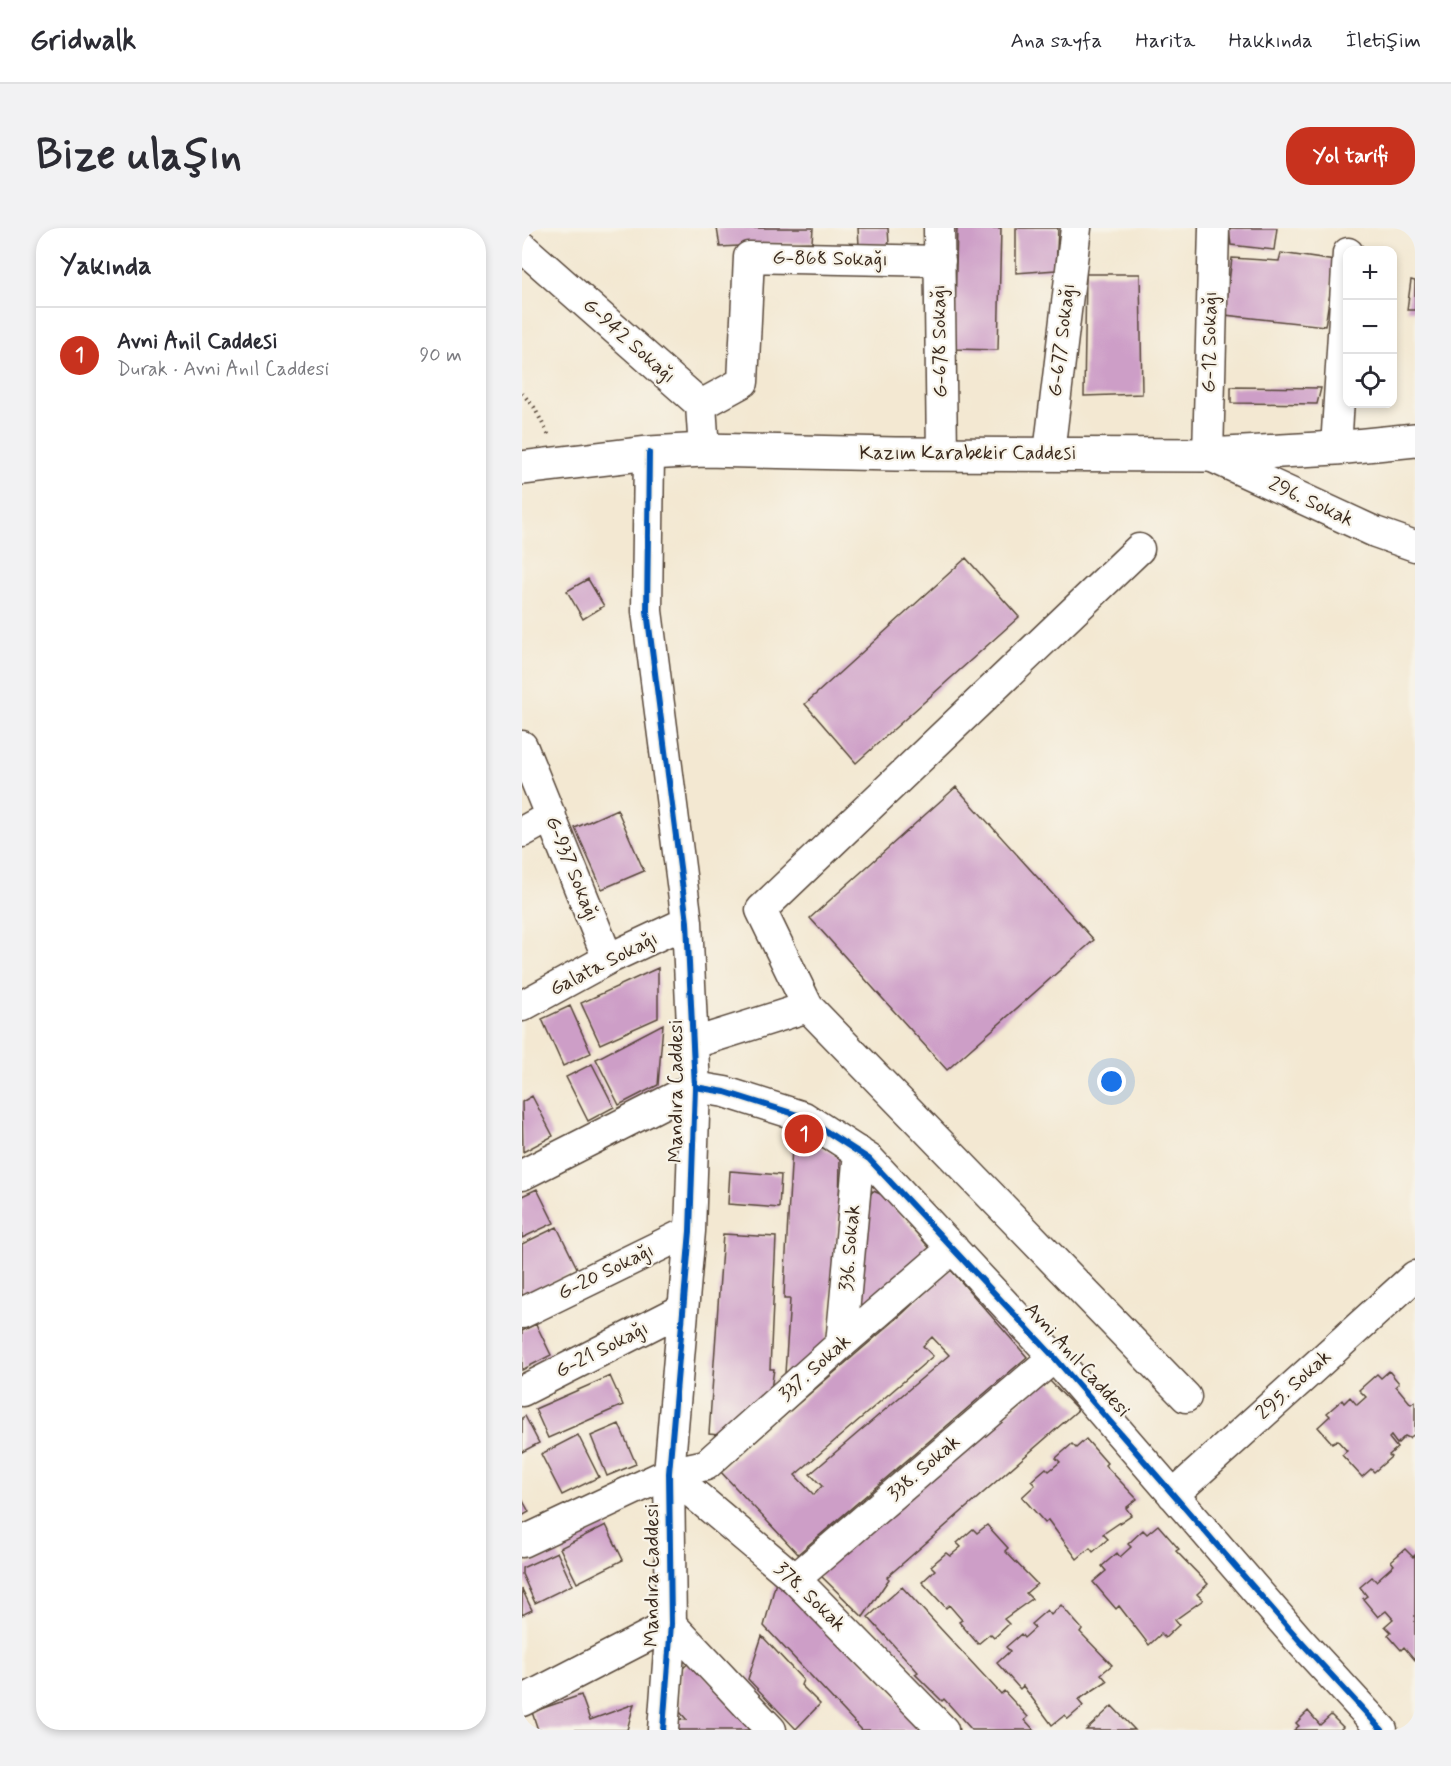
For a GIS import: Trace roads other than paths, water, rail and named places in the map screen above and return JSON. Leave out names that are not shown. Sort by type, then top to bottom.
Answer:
[{"type":"main road","name":"Kazım Karabekir Caddesi","points":[[522,468],[649,453],[704,450],[1208,455],[1336,448],[1415,440]]},
{"type":"street","name":"G-678 Sokağı","points":[[939,228],[942,454]]},
{"type":"street","name":"G-677 Sokağı","points":[[1049,453],[1076,228]]},
{"type":"street","name":"G-12 Sokağı","points":[[1208,455],[1214,228]]},
{"type":"street","points":[[1348,246],[1349,228]]},
{"type":"street","name":"G-942 Sokağı","points":[[522,247],[701,405]]},
{"type":"street","name":"G-868 Sokağı","points":[[701,405],[743,381],[749,257],[940,261]]},
{"type":"street","points":[[1336,448],[1345,300]]},
{"type":"street","points":[[701,405],[704,450]]},
{"type":"street","name":"Mandıra Caddesi","points":[[649,453],[647,612],[687,922],[695,1087],[690,1231],[669,1473],[671,1624],[663,1730]]},
{"type":"street","name":"296. Sokak","points":[[1208,455],[1375,532],[1415,546]]},
{"type":"street","points":[[1139,549],[761,910],[808,1007],[1186,1397]]},
{"type":"street","name":"G-937 Sokağı","points":[[522,746],[608,959]]},
{"type":"street","points":[[522,832],[551,816]]},
{"type":"street","name":"Galata Sokağı","points":[[522,1006],[608,959],[687,922]]},
{"type":"street","points":[[694,1043],[808,1007]]},
{"type":"street","points":[[522,1175],[695,1087]]},
{"type":"street","name":"Avni Anıl Caddesi","points":[[695,1087],[725,1092],[804,1116],[869,1159],[1054,1357],[1299,1641],[1382,1730]]},
{"type":"street","name":"336. Sokak","points":[[841,1344],[859,1152]]},
{"type":"street","name":"G-20 Sokağı","points":[[522,1313],[690,1231]]},
{"type":"street","name":"337. Sokak","points":[[522,1542],[669,1473],[706,1465],[841,1344],[953,1248]]},
{"type":"street","name":"295. Sokak","points":[[1173,1495],[1415,1276]]},
{"type":"street","name":"G-21 Sokağı","points":[[522,1391],[682,1309]]},
{"type":"street","name":"338. Sokak","points":[[795,1579],[1054,1357]]},
{"type":"street","name":"378. Sokak","points":[[669,1473],[795,1579],[943,1730]]},
{"type":"street","points":[[522,1701],[671,1624],[771,1730]]},
{"type":"place","name":"Avni Anil Caddesi","points":[[804,1134]]}]
